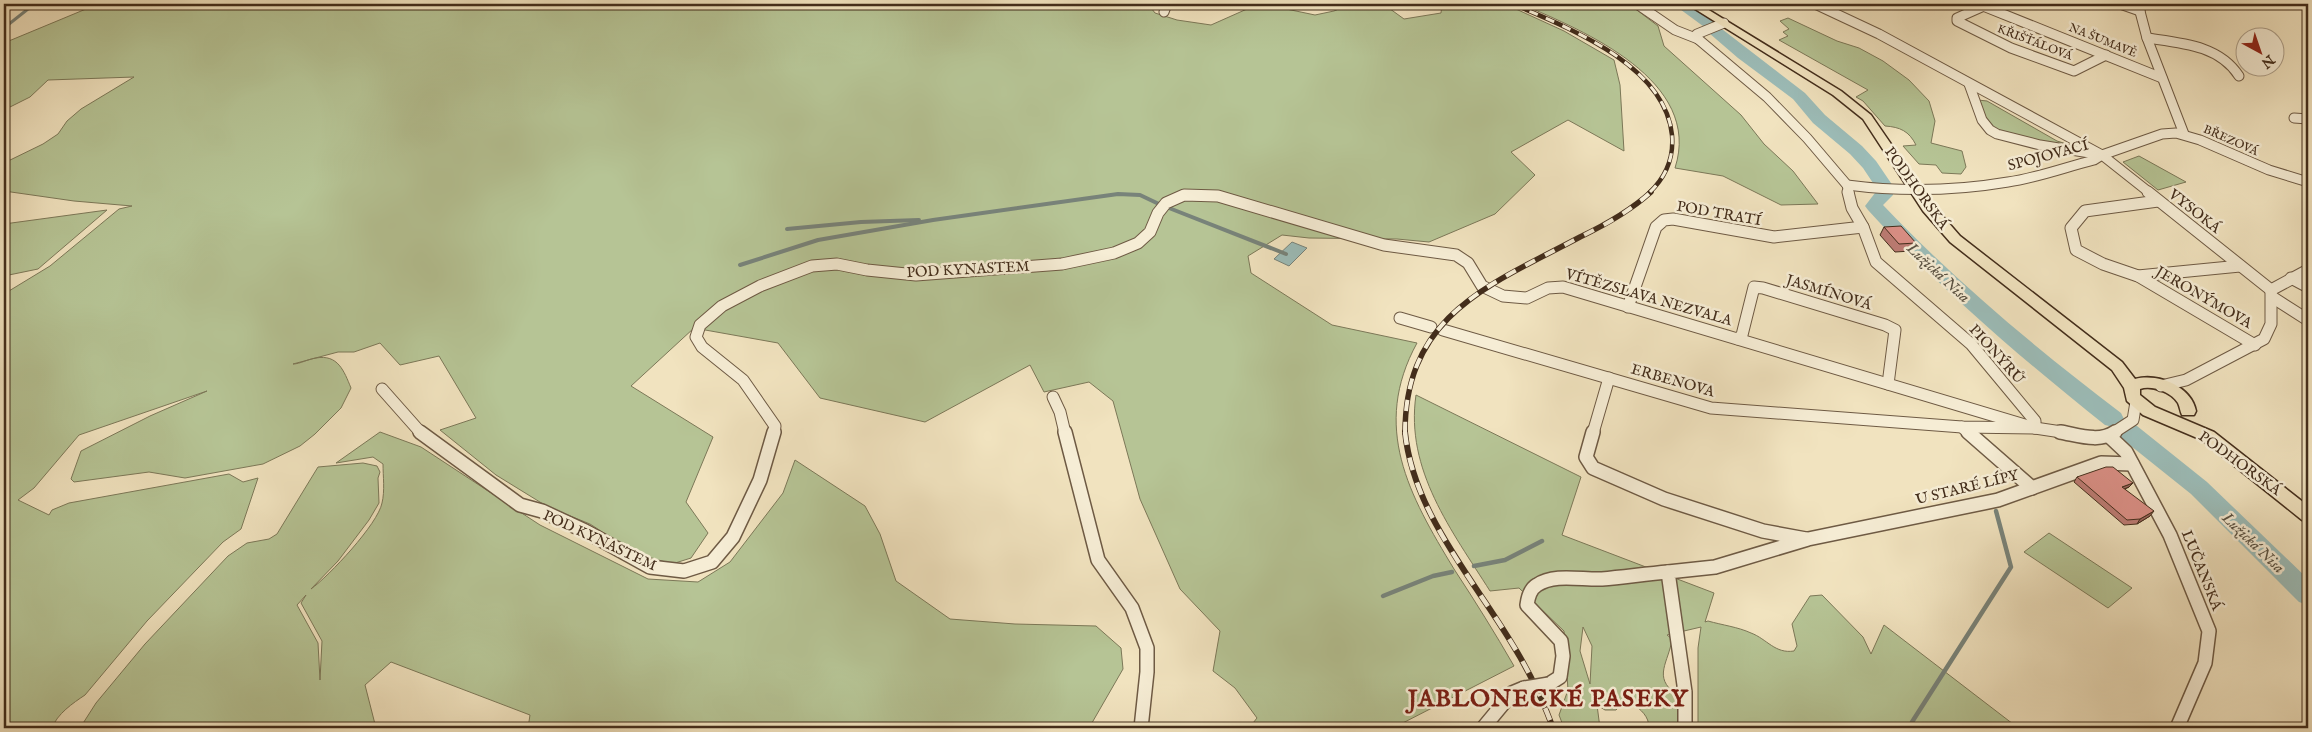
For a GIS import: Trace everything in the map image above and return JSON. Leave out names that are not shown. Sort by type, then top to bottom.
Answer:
[{"type":"main road","name":"PODHORSKÁ","points":[[1692,4],[1837,93],[1857,108],[1866,117],[1916,191],[1941,224],[1960,243],[2117,366],[2134,394],[2163,416],[2208,436],[2308,515]]},
{"type":"main road","points":[[2117,366],[2172,390],[2208,436]]},
{"type":"main road","points":[[2134,394],[2139,383],[2156,384]]},
{"type":"main road","points":[[2163,416],[2182,416],[2186,406]]},
{"type":"street","name":"PIONÝRŮ","points":[[1637,4],[1676,30],[1698,39],[1767,97],[1807,138],[1846,185],[1852,208],[1863,227],[1876,262],[1971,344],[2035,421],[2035,428]]},
{"type":"street","name":"VYSOKÁ","points":[[1815,4],[1879,34],[2102,155],[2271,293],[2308,320]]},
{"type":"street","points":[[2120,4],[2139,7]]},
{"type":"street","name":"NA ŠUMAVĚ","points":[[1981,5],[2162,78]]},
{"type":"street","name":"KŘIŠŤÁLOVÁ","points":[[1981,5],[1957,18],[1957,21],[2011,48],[2074,71],[2106,55]]},
{"type":"street","name":"BŘEZOVÁ","points":[[2139,7],[2147,38],[2184,134],[2269,170],[2308,182]]},
{"type":"street","points":[[1698,39],[1695,36],[1697,34],[1724,23]]},
{"type":"street","points":[[2147,38],[2180,43],[2210,52],[2224,58],[2234,68]]},
{"type":"street","points":[[1969,84],[1983,122],[1991,132],[2051,148],[2102,155]]},
{"type":"street","points":[[2294,118],[2308,119]]},
{"type":"street","name":"SPOJOVACÍ","points":[[1916,191],[2008,182],[2094,160],[2102,155],[2162,134],[2184,134]]},
{"type":"street","points":[[1846,185],[1916,191]]},
{"type":"street","name":"VÍTĚZSLAVA NEZVALA","points":[[1114,253],[1138,243],[1150,232],[1158,213],[1166,203],[1184,194],[1202,194],[1244,203],[1384,245],[1456,255],[1468,263],[1482,286],[1503,296],[1527,298],[1548,288],[1563,287],[2035,428]]},
{"type":"street","name":"JERONÝMOVA","points":[[2158,201],[2093,208],[2085,211],[2071,228],[2076,250],[2102,264],[2138,276],[2255,345]]},
{"type":"street","name":"POD TRATÍ","points":[[1628,307],[1656,227],[1664,220],[1673,218],[1774,238],[1822,230],[1863,227]]},
{"type":"street","name":"POD KYNASTEM","points":[[382,389],[406,418],[427,438],[520,505],[542,511],[584,531],[650,567],[684,571],[712,562],[733,537],[760,480],[774,441],[775,426],[743,380],[702,347],[696,337],[700,325],[722,306],[760,286],[822,264],[837,264],[867,270],[916,275],[1062,264],[1114,253]]},
{"type":"street","name":"JERONÝMOVA","points":[[2138,276],[2240,266]]},
{"type":"street","points":[[2156,384],[2186,380],[2227,356],[2255,345],[2264,339],[2271,324],[2271,293],[2291,278],[2308,270]]},
{"type":"street","points":[[2291,278],[2308,287]]},
{"type":"street","name":"JASMÍNOVÁ","points":[[1738,339],[1742,335],[1754,287],[1763,288],[1891,327],[1896,334],[1888,384]]},
{"type":"street","name":"ERBENOVA","points":[[1400,318],[1711,408],[1962,427],[2035,428]]},
{"type":"street","name":"U STARÉ LÍPY","points":[[1609,378],[1586,457],[1593,468],[1673,502],[1763,531],[1808,539]]},
{"type":"street","points":[[2186,380],[2186,406]]},
{"type":"street","points":[[2123,427],[2134,394]]},
{"type":"street","points":[[1053,397],[1060,412],[1098,560],[1132,608],[1147,648],[1147,672],[1141,728]]},
{"type":"street","points":[[2035,428],[2084,437],[2163,416]]},
{"type":"street","points":[[1962,427],[2032,488]]},
{"type":"street","name":"LUČANSKÁ","points":[[2123,427],[2126,452],[2170,535],[2209,631],[2204,663],[2177,728]]},
{"type":"street","name":"U STARÉ LÍPY","points":[[1668,572],[1715,567],[1808,539],[1998,500],[2101,463],[2132,464]]},
{"type":"street","points":[[1483,728],[1512,693],[1524,688],[1549,684],[1560,676],[1563,656],[1561,641],[1526,604],[1534,586],[1541,582],[1555,579],[1596,578],[1668,572],[1685,692],[1685,728]]},
{"type":"green space","points":[[98,4],[1148,4],[1155,13],[1177,20],[1211,25],[1247,9],[1272,6],[1315,15],[1334,11],[1350,4],[1377,4],[1386,6],[1404,19],[1441,13],[1442,4],[1505,4],[1564,31],[1614,60],[1620,85],[1624,151],[1568,120],[1511,152],[1535,175],[1495,214],[1429,242],[1397,239],[1309,238],[1282,235],[1248,256],[1251,273],[1332,325],[1417,343],[1404,374],[1397,403],[1397,432],[1401,460],[1410,487],[1423,514],[1454,569],[1514,666],[1393,728],[1249,728],[1257,718],[1235,688],[1213,671],[1220,631],[1180,589],[1140,499],[1113,401],[1089,382],[1044,392],[1030,365],[925,422],[820,398],[778,343],[694,328],[631,386],[713,437],[686,502],[708,533],[691,558],[672,564],[635,553],[590,524],[548,507],[496,475],[440,430],[476,418],[439,356],[400,365],[380,343],[354,352],[338,352],[314,358],[324,357],[335,361],[343,370],[351,388],[341,408],[315,434],[300,446],[263,464],[185,478],[149,472],[74,482],[71,479],[81,451],[150,416],[207,391],[79,435],[34,488],[18,500],[49,515],[52,510],[69,503],[229,474],[243,482],[258,478],[241,529],[223,542],[147,621],[85,695],[61,714],[52,728],[4,728],[4,294],[50,266],[119,209],[132,206],[74,201],[4,191],[4,163],[43,144],[58,134],[67,121],[81,109],[134,77],[48,80],[30,97],[4,110],[4,43]]},
{"type":"green space","points":[[1521,4],[1629,4],[1658,26],[1664,46],[1741,115],[1764,144],[1793,171],[1818,204],[1781,205],[1723,176],[1675,168],[1679,137],[1672,109],[1655,85],[1632,63],[1605,45],[1576,29]]},
{"type":"green space","points":[[1788,18],[1837,41],[1859,48],[1883,61],[1909,80],[1929,101],[1935,121],[1931,143],[1962,151],[1966,167],[1961,174],[1942,173],[1936,165],[1919,164],[1903,146],[1916,145],[1910,136],[1895,127],[1885,126],[1863,101],[1856,97],[1868,90],[1779,40],[1788,36],[1783,32],[1789,29],[1780,21]]},
{"type":"green space","points":[[1978,100],[1987,101],[2057,141],[2070,145],[2067,149],[1995,131],[1988,123]]},
{"type":"green space","points":[[2139,156],[2186,182],[2158,190],[2123,162]]},
{"type":"green space","points":[[107,210],[38,269],[4,276],[4,224]]},
{"type":"green space","points":[[1416,395],[1581,477],[1562,535],[1714,593],[1705,622],[1708,621],[1741,629],[1776,648],[1794,651],[1797,646],[1792,624],[1810,596],[1822,595],[1863,637],[1871,654],[1884,625],[2013,724],[2010,728],[1698,728],[1698,648],[1701,627],[1667,635],[1672,639],[1663,675],[1669,688],[1676,694],[1681,717],[1681,728],[1649,728],[1646,717],[1632,703],[1620,706],[1616,710],[1605,710],[1597,705],[1600,728],[1564,728],[1559,715],[1568,690],[1564,631],[1519,588],[1490,591],[1461,546],[1435,499],[1418,449],[1414,422]],"holes":[[[1583,627],[1592,646],[1590,684],[1580,651]]]},
{"type":"green space","points":[[380,432],[421,447],[540,525],[648,579],[698,582],[730,562],[783,493],[795,460],[865,506],[880,534],[896,581],[950,619],[1015,624],[1096,626],[1121,648],[1123,669],[1089,728],[528,728],[530,715],[391,662],[365,685],[376,728],[80,728],[96,703],[145,644],[228,556],[247,543],[269,539],[277,534],[318,467],[363,463],[377,466],[380,472],[378,478],[379,503],[369,520],[338,561],[311,589],[340,562],[363,536],[379,512],[383,494],[383,464],[373,457],[336,463]],"holes":[[[306,595],[301,603],[322,641],[320,680],[318,643],[297,605]]]},
{"type":"green space","points":[[2049,533],[2132,588],[2108,608],[2024,552]]},
{"type":"water","points":[[1292,242],[1307,248],[1289,266],[1274,259]]},
{"type":"building","points":[[1901,226],[1916,243],[1899,244],[1884,227]]},
{"type":"building","points":[[2106,467],[2113,467],[2133,483],[2122,487],[2154,511],[2140,519],[2127,520],[2077,477]]},
{"type":"waterway","points":[[4,28],[28,9],[41,4]]},
{"type":"waterway","name":"Lužická Nisa","points":[[1680,4],[1698,14],[1711,25]]},
{"type":"waterway","name":"Lužická Nisa","points":[[1714,30],[1743,55],[1799,96],[1819,119],[1856,150],[1870,165],[1884,186],[1884,195],[1874,206],[1930,264],[2019,344],[2113,419]]},
{"type":"waterway","points":[[740,265],[818,240],[933,220],[1118,194],[1140,195],[1161,205]]},
{"type":"waterway","points":[[1169,208],[1286,254]]},
{"type":"waterway","points":[[787,229],[861,222],[919,220]]},
{"type":"waterway","name":"Lužická Nisa","points":[[2129,432],[2199,488],[2308,595]]},
{"type":"waterway","points":[[1913,728],[1912,722],[2011,567],[1996,511]]},
{"type":"waterway","points":[[1474,566],[1505,560],[1542,541]]},
{"type":"waterway","points":[[1383,596],[1433,576],[1452,572]]},
{"type":"railway","points":[[1513,4],[1560,25],[1611,52],[1633,69],[1652,88],[1665,110],[1672,135],[1672,152],[1668,167],[1649,193]]},
{"type":"railway","points":[[1405,432],[1409,392],[1420,359],[1437,331],[1459,308],[1485,289],[1515,271],[1599,228],[1635,205],[1651,192]]},
{"type":"railway","points":[[1405,432],[1410,461],[1419,489],[1432,516],[1446,542],[1523,663],[1553,728]]},
{"type":"district","name":"JABLONECKÉ PASEKY","points":[[1548,698]]}]
